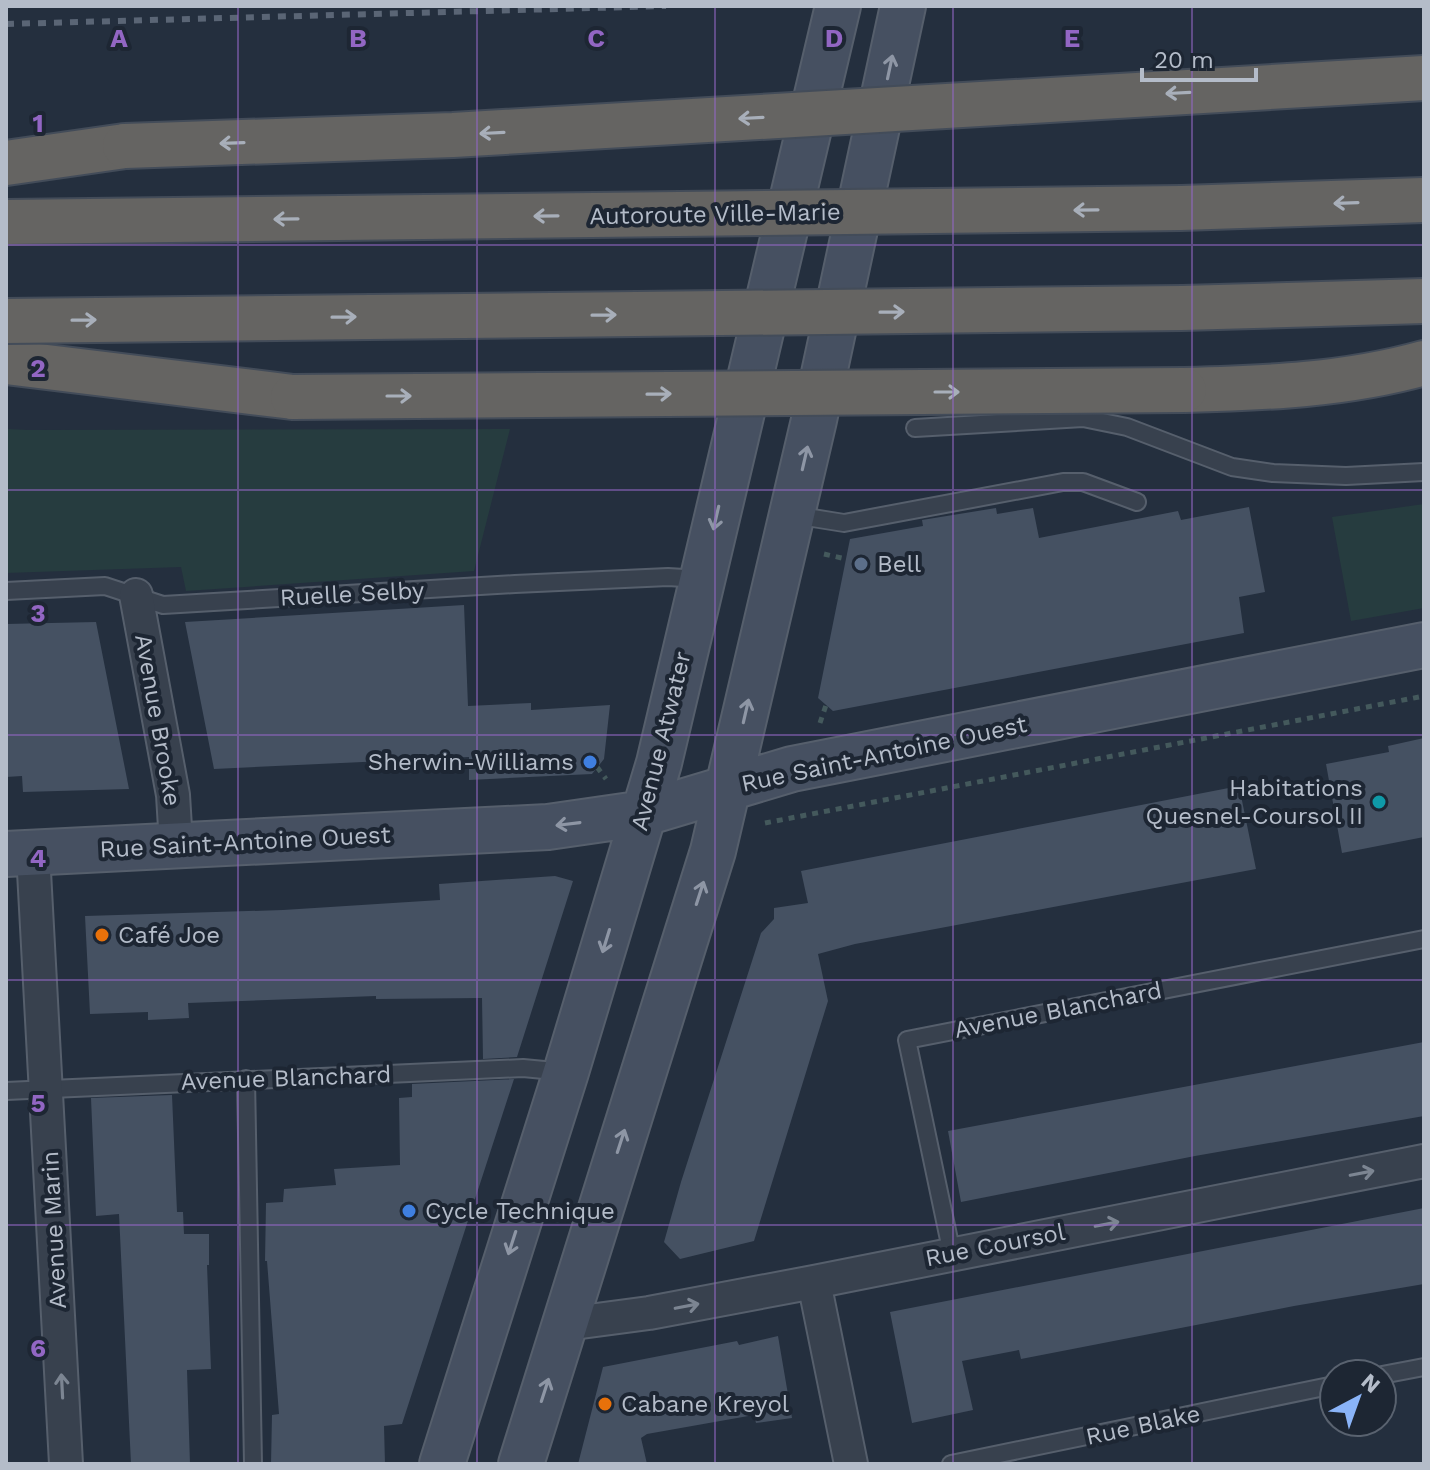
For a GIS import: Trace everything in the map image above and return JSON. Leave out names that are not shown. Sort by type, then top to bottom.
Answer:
[{"type":"highway","points":[[6,163],[125,146],[453,135],[1424,78]]},
{"type":"highway","name":"Autoroute Ville-Marie","points":[[6,222],[1181,208],[1424,200]]},
{"type":"highway","points":[[6,321],[1182,308],[1424,301]]},
{"type":"highway","points":[[6,362],[293,397],[1184,390],[1322,383],[1376,375],[1424,363]]},
{"type":"main road","name":"Avenue Atwater","points":[[442,1464],[566,1072],[661,755],[838,6]]},
{"type":"main road","points":[[521,1464],[708,868],[792,514],[903,6]]},
{"type":"main road","name":"Rue Saint-Antoine Ouest","points":[[20,854],[548,827],[645,813],[792,769],[1424,645]]},
{"type":"street","name":"Avenue Brooke","points":[[136,595],[173,795],[176,844]]},
{"type":"street","name":"Avenue Marin","points":[[20,854],[47,1089],[66,1464]]},
{"type":"street","name":"Rue Coursol","points":[[566,1324],[649,1313],[814,1282],[1424,1161]]},
{"type":"street","points":[[814,1282],[851,1464]]},
{"type":"lane","points":[[915,428],[1083,418],[1127,427],[1232,467],[1273,473],[1346,476],[1424,472]]},
{"type":"lane","points":[[792,514],[844,523],[1063,482],[1083,482],[1137,502]]},
{"type":"lane","name":"Ruelle Selby","points":[[6,591],[105,586],[163,605],[515,584],[668,577],[701,580]]},
{"type":"lane","name":"Avenue Blanchard","points":[[952,1254],[907,1040],[1424,939]]},
{"type":"lane","name":"Avenue Blanchard","points":[[6,1091],[523,1068],[566,1072]]},
{"type":"lane","points":[[246,1079],[253,1464]]},
{"type":"lane","points":[[1398,1372],[1424,1367]]},
{"type":"lane","name":"Rue Blake","points":[[951,1464],[1318,1388]]},
{"type":"path","points":[[819,553],[846,559]]},
{"type":"path","name":"Rue Saint-Antoine Ouest","points":[[760,823],[1424,696]]},
{"type":"path","points":[[818,727],[826,705]]},
{"type":"path","points":[[597,767],[606,779]]},
{"type":"green space","points":[[6,429],[510,429],[474,571],[186,591],[181,567],[6,573]]},
{"type":"green space","points":[[1424,504],[1424,608],[1351,621],[1332,517]]},
{"type":"building","points":[[1249,507],[1265,592],[1239,597],[1244,633],[833,711],[818,698],[850,539],[923,526],[922,520],[996,508],[997,514],[1033,508],[1039,538],[1178,511],[1181,520]]},
{"type":"building","points":[[464,605],[468,706],[531,703],[531,710],[610,705],[604,759],[592,774],[469,780],[469,757],[214,769],[185,622]]},
{"type":"building","points":[[96,622],[129,789],[23,792],[22,776],[6,777],[6,624]]},
{"type":"building","name":"Habitations Quesnel-Coursol II","points":[[1424,738],[1424,837],[1342,853],[1326,764],[1389,752],[1388,746]]},
{"type":"building","points":[[1239,786],[1256,869],[855,944],[818,954],[828,1001],[754,1241],[680,1259],[664,1242],[761,933],[774,919],[774,908],[808,903],[801,871]]},
{"type":"building","points":[[555,876],[573,881],[517,1057],[483,1059],[482,998],[376,999],[376,996],[188,1003],[189,1018],[148,1020],[148,1012],[90,1014],[85,916],[283,910],[440,900],[439,884]]},
{"type":"building","points":[[1424,1042],[1424,1116],[1195,1156],[961,1202],[948,1131]]},
{"type":"building","points":[[514,1079],[402,1424],[384,1426],[385,1464],[271,1464],[272,1415],[279,1414],[265,1261],[266,1203],[283,1202],[284,1189],[336,1185],[334,1169],[400,1165],[399,1098],[412,1097],[412,1084]]},
{"type":"building","points":[[172,1095],[177,1212],[183,1212],[184,1234],[209,1234],[207,1265],[211,1369],[187,1370],[190,1464],[131,1464],[119,1214],[96,1216],[91,1098]]},
{"type":"building","points":[[1424,1208],[1424,1284],[1021,1359],[1019,1350],[962,1361],[973,1410],[912,1423],[890,1312]]},
{"type":"building","points":[[778,1336],[792,1418],[756,1423],[754,1415],[647,1434],[641,1438],[647,1464],[578,1464],[603,1367]]},
{"type":"railway","points":[[6,24],[666,6]]},
{"type":"place","name":"Bell","points":[[861,564]]},
{"type":"place","name":"Sherwin-Williams","points":[[590,762]]},
{"type":"place","name":"Habitations Quesnel-Coursol II","points":[[1379,802]]},
{"type":"place","name":"Café Joe","points":[[102,935]]},
{"type":"place","name":"Cycle Technique","points":[[409,1211]]},
{"type":"place","name":"Cabane Kreyol","points":[[605,1404]]}]
